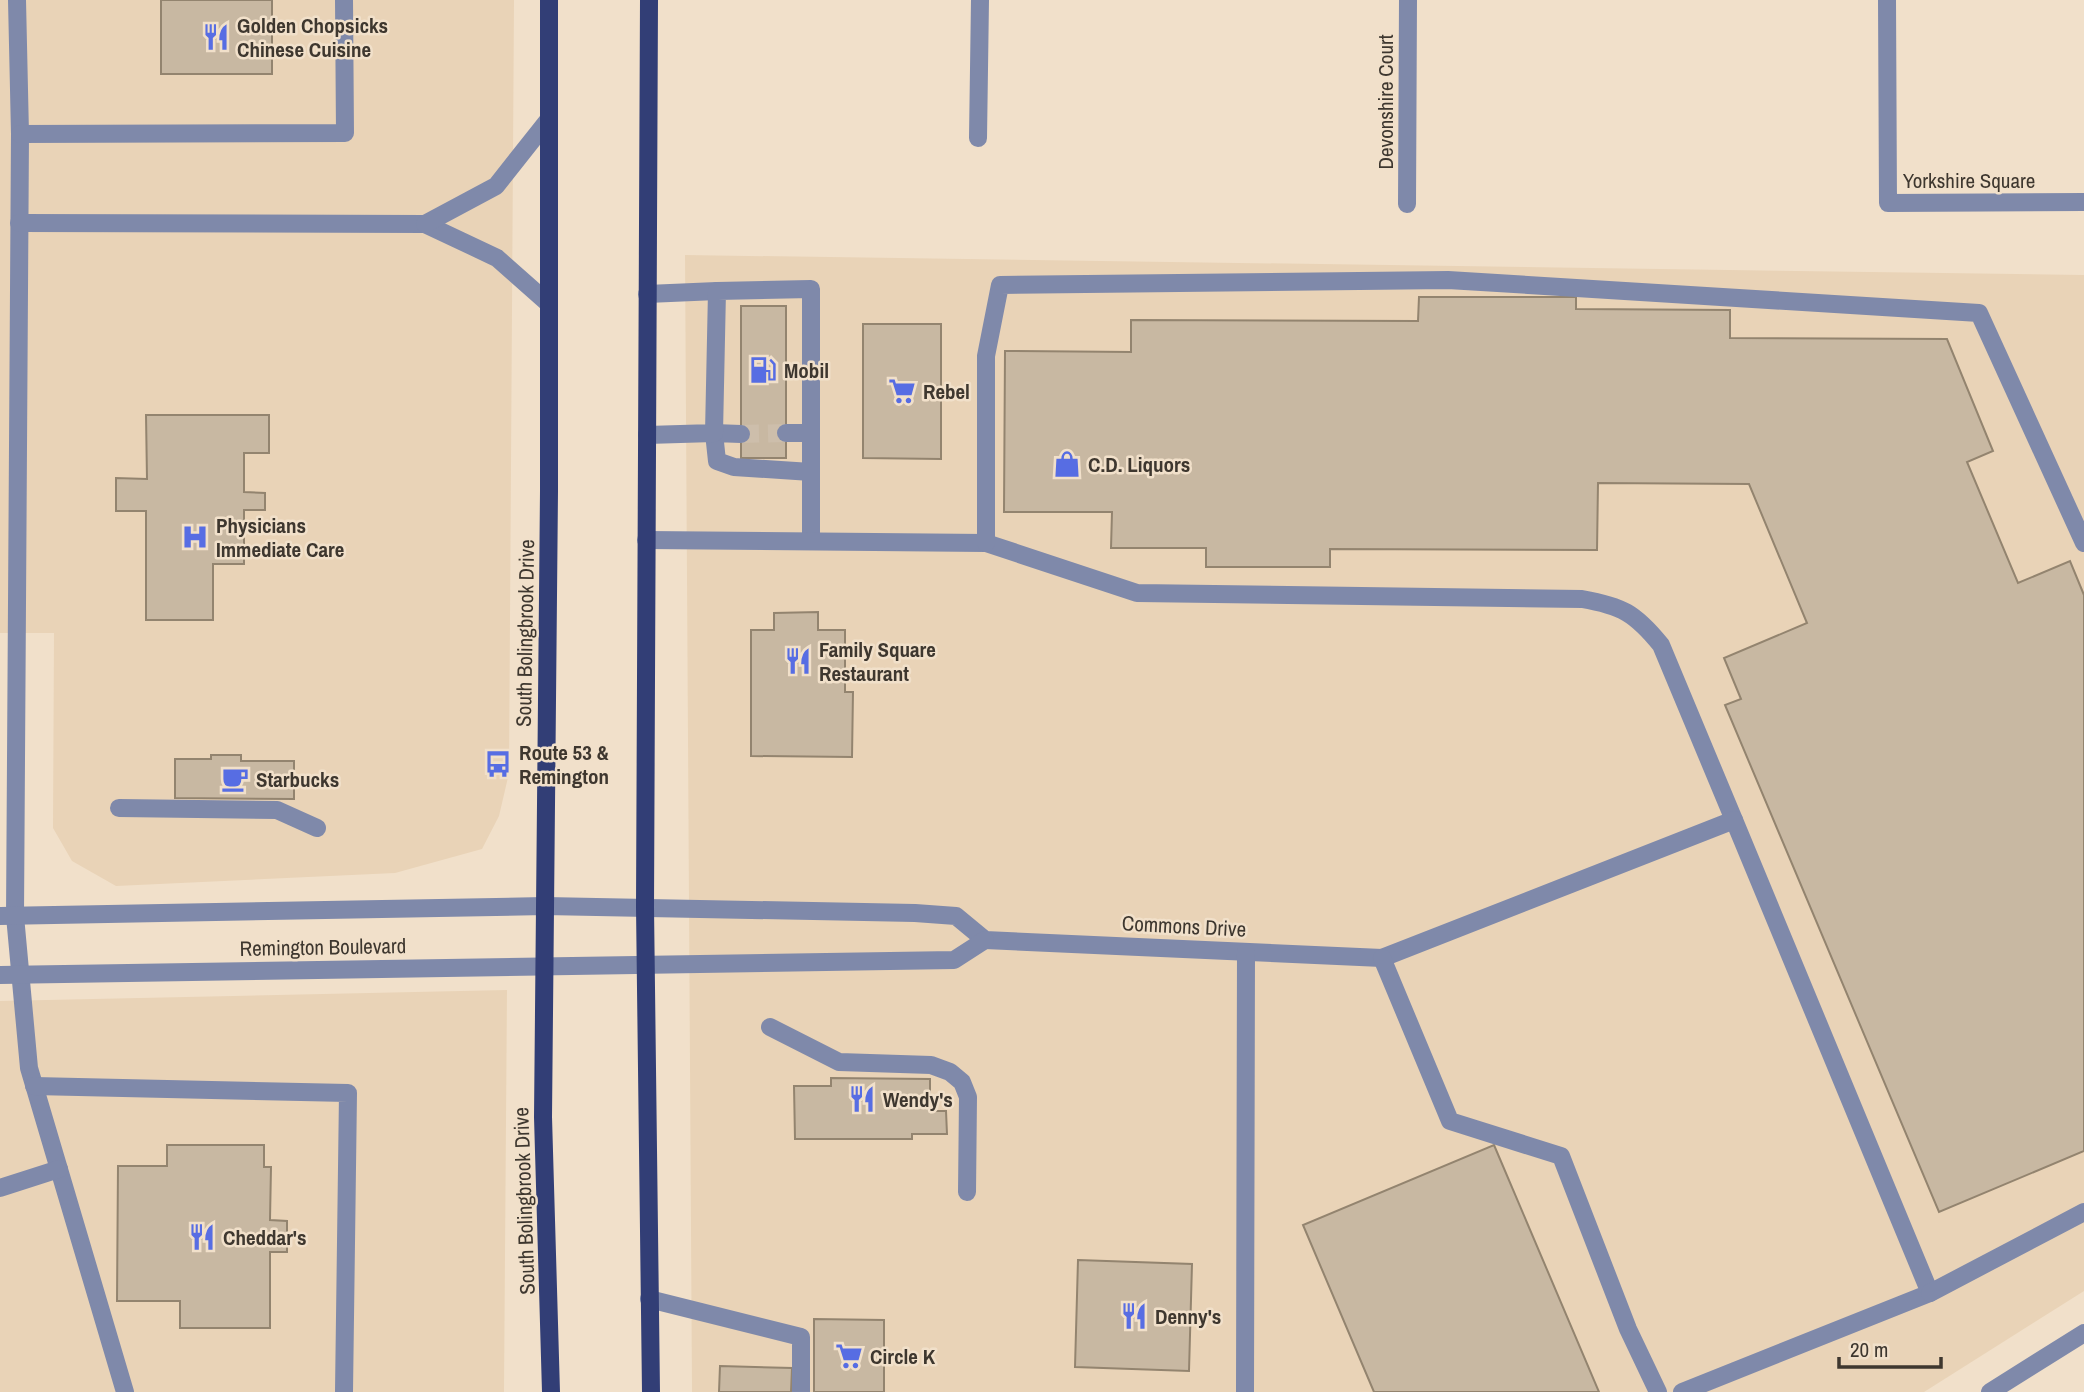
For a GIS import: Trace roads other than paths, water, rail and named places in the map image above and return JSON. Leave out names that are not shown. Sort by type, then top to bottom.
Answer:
[{"type":"main road","name":"South Bolingbrook Drive","points":[[548,0],[549,304],[543,1117],[551,1392]]},
{"type":"main road","points":[[649,0],[645,906],[651,1392]]},
{"type":"street","points":[[17,0],[20,134],[8,916],[22,974],[29,1068],[125,1392]]},
{"type":"street","points":[[20,134],[345,133],[344,0]]},
{"type":"street","points":[[978,138],[980,0]]},
{"type":"street","name":"Devonshire Court","points":[[1407,204],[1408,0]]},
{"type":"street","name":"Yorkshire Square","points":[[1887,0],[1888,202],[2084,202]]},
{"type":"street","points":[[425,224],[496,186],[549,119]]},
{"type":"street","points":[[19,223],[425,224],[497,258],[549,304]]},
{"type":"street","points":[[986,543],[986,356],[1000,285],[1448,280],[1979,313],[2084,543]]},
{"type":"street","points":[[647,294],[811,289],[811,541]]},
{"type":"street","points":[[717,291],[714,433],[717,461],[734,467],[811,472]]},
{"type":"street","points":[[786,433],[811,433]]},
{"type":"street","points":[[647,435],[741,434]]},
{"type":"street","points":[[646,540],[986,543],[1137,593],[1582,599],[1613,604],[1642,621],[1661,645],[1930,1293]]},
{"type":"street","points":[[118,808],[276,810],[317,828]]},
{"type":"street","points":[[1658,1392],[1628,1329],[1561,1156],[1450,1121],[1382,958],[1734,820]]},
{"type":"street","points":[[645,906],[956,916],[985,940],[954,960],[646,965]]},
{"type":"street","name":"Remington Boulevard","points":[[8,916],[645,906]]},
{"type":"street","name":"Commons Drive","points":[[985,940],[1382,958]]},
{"type":"street","points":[[1245,1392],[1246,952]]},
{"type":"street","name":"Remington Boulevard","points":[[0,975],[646,965]]},
{"type":"street","points":[[770,1027],[839,1062],[931,1065],[950,1072],[962,1082],[968,1097],[968,1192]]},
{"type":"street","points":[[34,1086],[348,1093],[344,1392]]},
{"type":"street","points":[[0,1188],[59,1169]]},
{"type":"street","points":[[1682,1392],[1930,1293],[2084,1212]]},
{"type":"street","points":[[649,1299],[801,1337],[801,1392]]},
{"type":"street","points":[[1990,1392],[2084,1333]]},
{"type":"tunnel","points":[[741,434],[786,433]]},
{"type":"place","name":"Golden Chopsicks Chinese Cuisine","points":[[216,37]]},
{"type":"place","name":"Mobil","points":[[763,370]]},
{"type":"place","name":"Rebel","points":[[902,391]]},
{"type":"place","name":"C.D. Liquors","points":[[1067,464]]},
{"type":"place","name":"Physicians Immediate Care","points":[[195,537]]},
{"type":"place","name":"Family Square Restaurant","points":[[798,661]]},
{"type":"place","name":"Route 53 & Remington","points":[[498,764]]},
{"type":"place","name":"Starbucks","points":[[235,779]]},
{"type":"place","name":"Wendy's","points":[[862,1099]]},
{"type":"place","name":"Cheddar's","points":[[202,1237]]},
{"type":"place","name":"Denny's","points":[[1134,1316]]},
{"type":"place","name":"Circle K","points":[[849,1356]]}]
